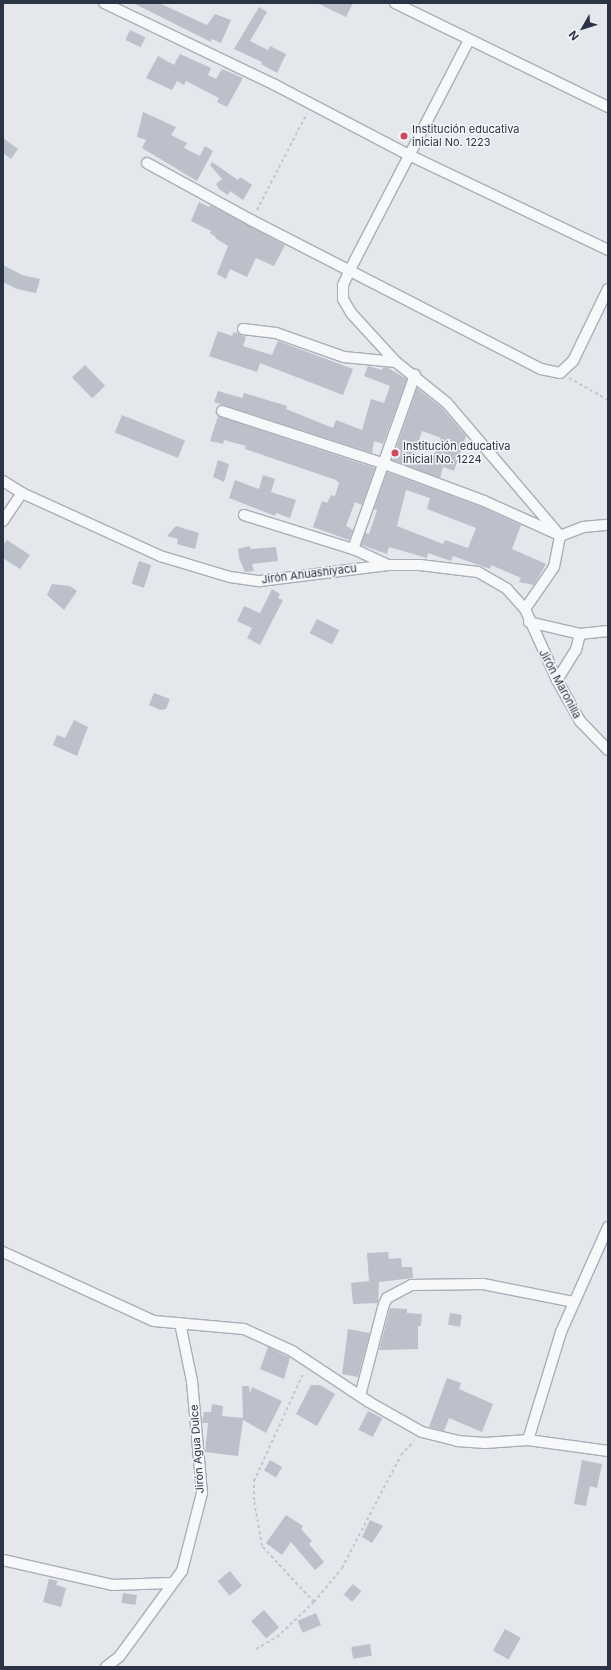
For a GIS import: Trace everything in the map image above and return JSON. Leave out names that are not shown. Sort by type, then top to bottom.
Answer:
[{"type":"street","points":[[104,3],[312,104],[411,156],[608,250]]},
{"type":"street","points":[[396,3],[608,107]]},
{"type":"street","points":[[469,40],[411,156],[350,270],[343,285],[342,298],[351,313],[396,362],[415,375],[446,403],[560,536]]},
{"type":"street","points":[[147,163],[251,220],[541,369],[560,372],[573,361],[608,289]]},
{"type":"street","points":[[243,329],[276,333],[344,357],[396,362]]},
{"type":"street","points":[[353,550],[382,463],[415,375]]},
{"type":"street","points":[[222,411],[382,463],[484,501],[560,536],[583,527],[608,525]]},
{"type":"street","name":"Jirón Ahuashiyacu","points":[[3,481],[22,494],[160,556],[230,577],[260,581],[388,564],[420,565],[478,572],[507,590],[525,609]]},
{"type":"street","points":[[3,521],[22,494]]},
{"type":"street","points":[[244,515],[353,550],[388,564]]},
{"type":"street","points":[[525,609],[554,567],[560,536]]},
{"type":"street","name":"Jirón Maronilla","points":[[525,609],[529,622],[557,680],[580,721],[608,750]]},
{"type":"street","points":[[529,622],[580,634],[608,631]]},
{"type":"street","points":[[557,680],[576,650],[580,634]]},
{"type":"street","points":[[528,1440],[562,1332],[608,1227]]},
{"type":"street","points":[[3,1252],[154,1321],[244,1329],[292,1351],[360,1396],[422,1432],[457,1441],[485,1443],[528,1440],[608,1451]]},
{"type":"street","points":[[360,1396],[384,1304],[387,1298],[411,1285],[484,1284],[574,1302]]},
{"type":"street","name":"Jirón Agua Dulce","points":[[106,1667],[119,1657],[152,1616],[171,1583],[182,1571],[202,1493],[192,1381],[180,1323]]},
{"type":"street","points":[[3,1560],[113,1585],[171,1583]]},
{"type":"path","points":[[251,220],[312,104]]},
{"type":"path","points":[[560,372],[608,400]]},
{"type":"path","points":[[308,1362],[254,1481],[254,1494],[256,1524],[262,1546],[314,1602]]},
{"type":"path","points":[[256,1649],[277,1636],[314,1602],[342,1568],[401,1455],[422,1432]]},
{"type":"building","points":[[133,3],[159,3],[207,25],[215,14],[231,20],[221,43],[212,39],[211,42]]},
{"type":"building","points":[[317,3],[353,3],[346,17]]},
{"type":"building","points":[[259,7],[267,12],[250,41],[268,50],[270,46],[286,54],[277,73],[261,64],[262,62],[234,49]]},
{"type":"building","points":[[130,30],[145,37],[141,47],[125,40]]},
{"type":"building","points":[[180,54],[211,68],[208,75],[216,79],[222,69],[243,78],[227,107],[217,102],[219,98],[186,81],[184,85],[177,81],[172,90],[146,78],[158,56],[174,65]]},
{"type":"building","points":[[143,112],[176,127],[171,135],[187,143],[184,148],[200,156],[205,146],[213,151],[197,181],[142,148],[146,140],[137,137]]},
{"type":"building","points":[[3,138],[18,149],[11,159],[3,153]]},
{"type":"building","points":[[212,162],[238,180],[240,177],[252,185],[243,200],[230,191],[228,195],[219,189],[216,184],[222,179],[210,165]]},
{"type":"building","points":[[199,202],[209,207],[210,205],[285,245],[274,266],[256,258],[247,277],[230,269],[226,279],[217,274],[228,246],[215,238],[216,237],[210,233],[211,231],[191,221]]},
{"type":"building","points":[[3,265],[22,275],[40,279],[36,293],[17,289],[3,282]]},
{"type":"building","points":[[218,331],[232,336],[234,332],[246,337],[243,346],[272,355],[278,341],[353,369],[343,395],[260,363],[257,372],[209,356]]},
{"type":"building","points":[[85,365],[105,386],[92,398],[72,378]]},
{"type":"building","points":[[368,366],[382,370],[383,367],[388,368],[407,379],[383,444],[374,441],[372,453],[214,402],[218,391],[242,398],[244,393],[287,406],[286,409],[333,428],[336,420],[362,430],[371,399],[384,403],[390,386],[364,376]]},
{"type":"building","points":[[417,388],[442,408],[466,436],[454,471],[443,467],[440,478],[392,460]],"holes":[[[422,431],[441,438],[432,459],[415,454]]]},
{"type":"building","points":[[122,415],[185,440],[178,458],[115,433]]},
{"type":"building","points":[[218,416],[375,468],[362,505],[355,502],[346,526],[353,530],[349,540],[313,527],[322,501],[327,503],[331,495],[335,496],[339,483],[336,480],[245,449],[246,446],[224,440],[223,444],[210,441]]},
{"type":"building","points":[[218,460],[229,464],[224,482],[213,477]]},
{"type":"building","points":[[387,472],[482,507],[521,525],[512,549],[546,564],[534,585],[519,582],[521,578],[491,565],[490,569],[453,556],[451,561],[428,553],[427,558],[389,547],[387,554],[361,545],[365,533],[369,534],[377,510],[374,509]],"holes":[[[406,490],[430,498],[427,509],[476,528],[468,548],[445,540],[443,544],[397,526]]]},
{"type":"building","points":[[263,475],[275,479],[271,492],[296,500],[290,518],[276,513],[275,516],[229,498],[235,480],[259,489]]},
{"type":"building","points":[[176,526],[199,533],[195,549],[177,544],[178,539],[167,536]]},
{"type":"building","points":[[7,540],[30,555],[20,569],[3,558],[3,545]]},
{"type":"building","points":[[249,546],[251,549],[276,547],[278,561],[252,564],[254,571],[245,572],[239,558],[238,549]]},
{"type":"building","points":[[139,561],[151,565],[144,588],[132,584]]},
{"type":"building","points":[[52,584],[70,586],[77,591],[64,610],[47,595]]},
{"type":"building","points":[[272,589],[280,594],[278,598],[283,600],[260,645],[247,638],[252,628],[237,621],[244,606],[260,613]]},
{"type":"building","points":[[317,619],[339,630],[332,645],[310,633]]},
{"type":"building","points":[[154,693],[170,699],[166,709],[160,710],[149,705]]},
{"type":"building","points":[[74,720],[88,727],[77,756],[53,745],[57,735],[65,738]]},
{"type":"building","points":[[388,1252],[389,1259],[401,1258],[402,1267],[412,1267],[413,1278],[379,1282],[378,1303],[353,1304],[351,1283],[369,1281],[367,1253]]},
{"type":"building","points":[[390,1308],[407,1309],[407,1313],[422,1314],[421,1326],[418,1326],[418,1349],[379,1350]]},
{"type":"building","points":[[450,1313],[462,1315],[460,1327],[448,1325]]},
{"type":"building","points":[[348,1329],[370,1333],[358,1377],[342,1374]]},
{"type":"building","points":[[268,1347],[290,1358],[284,1379],[260,1369]]},
{"type":"building","points":[[447,1378],[461,1383],[459,1389],[493,1404],[482,1432],[449,1418],[444,1431],[429,1427]]},
{"type":"building","points":[[311,1385],[320,1385],[335,1394],[317,1426],[296,1414]]},
{"type":"building","points":[[242,1386],[249,1386],[250,1394],[252,1387],[282,1401],[266,1433],[243,1420],[238,1456],[205,1452],[208,1423],[202,1423],[204,1412],[211,1412],[212,1404],[223,1406],[222,1416],[243,1418]]},
{"type":"building","points":[[368,1411],[382,1418],[373,1437],[358,1430]]},
{"type":"building","points":[[270,1460],[282,1467],[276,1477],[264,1470]]},
{"type":"building","points":[[582,1460],[602,1464],[597,1488],[590,1486],[586,1506],[574,1504]]},
{"type":"building","points":[[286,1515],[303,1526],[301,1529],[312,1541],[309,1544],[324,1562],[315,1570],[291,1542],[282,1555],[266,1543]]},
{"type":"building","points":[[370,1520],[383,1526],[372,1543],[362,1537]]},
{"type":"building","points":[[230,1571],[242,1586],[230,1596],[218,1581]]},
{"type":"building","points":[[49,1579],[58,1581],[56,1585],[66,1588],[61,1607],[43,1602]]},
{"type":"building","points":[[353,1584],[361,1591],[352,1602],[344,1595]]},
{"type":"building","points":[[123,1593],[137,1595],[135,1605],[122,1603]]},
{"type":"building","points":[[264,1610],[279,1627],[266,1639],[251,1621]]},
{"type":"building","points":[[316,1613],[321,1625],[303,1633],[298,1621]]},
{"type":"building","points":[[505,1629],[521,1638],[509,1660],[493,1651]]},
{"type":"building","points":[[370,1644],[372,1656],[353,1659],[351,1647]]},
{"type":"place","name":"Institución educativa inicial No. 1223","points":[[404,136]]},
{"type":"place","name":"Institución educativa inicial No. 1224","points":[[395,453]]}]
